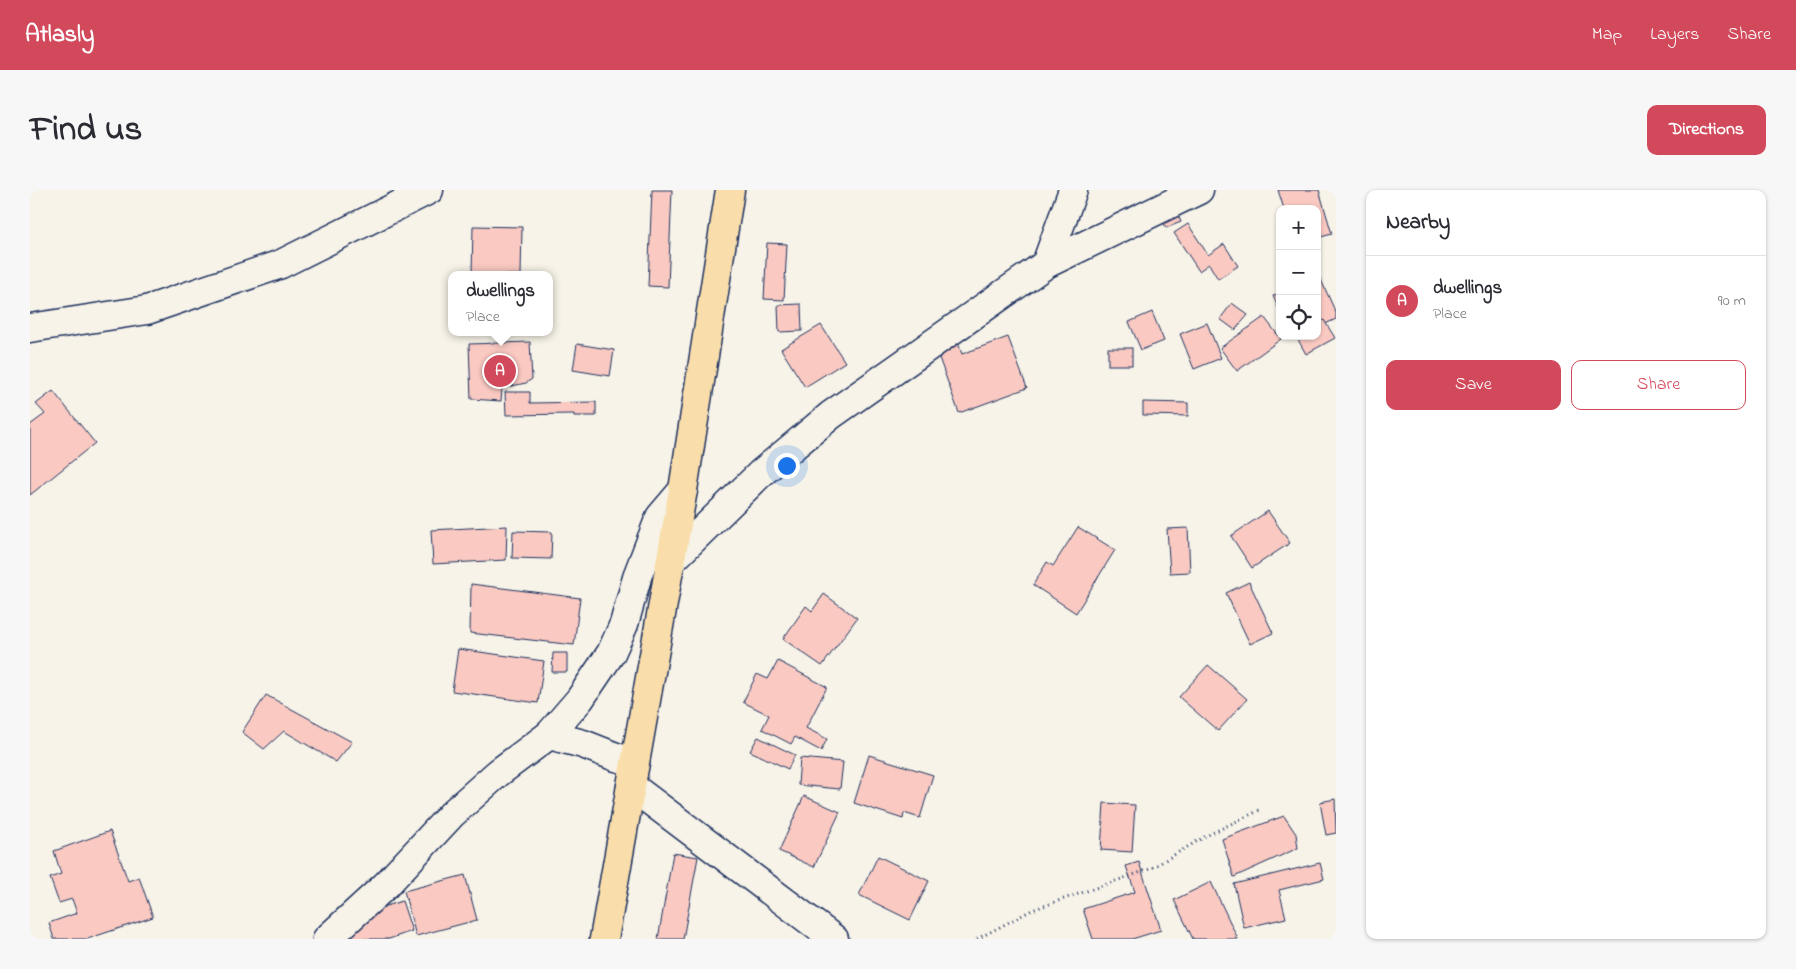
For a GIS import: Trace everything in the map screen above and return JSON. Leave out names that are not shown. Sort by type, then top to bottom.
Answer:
[{"type":"main road","points":[[604,939],[668,564],[683,490],[730,190]]},
{"type":"street","points":[[30,328],[147,310],[281,264],[429,190]]},
{"type":"street","points":[[1046,264],[1074,190]]},
{"type":"street","points":[[668,564],[760,474],[831,415],[1046,264],[1199,190]]},
{"type":"street","points":[[327,939],[386,885],[452,814],[498,773],[549,735],[580,699],[611,653],[624,624],[638,574],[660,518],[683,490]]},
{"type":"street","points":[[549,735],[583,744],[616,757],[633,774],[834,939]]},
{"type":"path","points":[[977,939],[1032,910],[1150,869],[1206,836],[1260,810]]},
{"type":"building","points":[[652,190],[672,190],[668,287],[648,286]]},
{"type":"building","points":[[1278,190],[1319,190],[1332,234],[1321,237],[1321,205],[1283,205]]},
{"type":"building","points":[[1175,208],[1181,222],[1166,228],[1160,214]]},
{"type":"building","points":[[1188,224],[1208,255],[1224,244],[1238,266],[1218,279],[1209,264],[1199,271],[1174,233]]},
{"type":"building","points":[[473,226],[522,227],[521,271],[472,271]]},
{"type":"building","points":[[767,243],[787,244],[784,300],[764,299]]},
{"type":"building","points":[[1321,280],[1336,313],[1336,319],[1321,326]]},
{"type":"building","points":[[1232,303],[1248,315],[1235,330],[1220,319]]},
{"type":"building","points":[[801,304],[802,331],[779,332],[778,305]]},
{"type":"building","points":[[1152,312],[1164,341],[1141,350],[1129,322]]},
{"type":"building","points":[[1264,317],[1276,333],[1276,340],[1280,340],[1237,371],[1220,348]]},
{"type":"building","points":[[1324,320],[1335,338],[1306,354],[1298,340],[1321,340],[1321,321]]},
{"type":"building","points":[[1207,323],[1221,358],[1194,369],[1180,334]]},
{"type":"building","points":[[821,325],[845,362],[805,387],[781,349]]},
{"type":"building","points":[[952,326],[962,354],[1008,337],[1027,388],[959,413],[930,333]]},
{"type":"building","points":[[530,342],[532,379],[526,383],[502,388],[501,401],[471,399],[469,344]]},
{"type":"building","points":[[577,344],[614,350],[610,376],[573,370]]},
{"type":"building","points":[[1108,348],[1132,348],[1132,365],[1108,365]]},
{"type":"building","points":[[53,391],[95,443],[30,495],[30,425],[45,414],[36,404]]},
{"type":"building","points":[[505,392],[530,392],[530,403],[596,402],[596,416],[574,416],[574,414],[506,415]]},
{"type":"building","points":[[1143,402],[1188,403],[1188,416],[1143,415]]},
{"type":"building","points":[[1268,511],[1290,543],[1252,568],[1231,536]]},
{"type":"building","points":[[507,526],[506,560],[433,564],[431,530]]},
{"type":"building","points":[[1078,527],[1115,550],[1076,613],[1033,585],[1047,562],[1053,566]]},
{"type":"building","points":[[1188,528],[1190,572],[1170,573],[1167,529]]},
{"type":"building","points":[[513,531],[552,532],[551,559],[512,558]]},
{"type":"building","points":[[1249,582],[1273,633],[1250,644],[1226,593]]},
{"type":"building","points":[[471,584],[580,598],[574,645],[470,633]]},
{"type":"building","points":[[824,594],[857,618],[822,666],[783,639],[806,606],[812,611]]},
{"type":"building","points":[[458,649],[544,661],[538,703],[452,691]]},
{"type":"building","points":[[553,653],[567,653],[567,672],[552,672]]},
{"type":"building","points":[[778,661],[827,687],[806,728],[827,739],[821,751],[795,737],[791,744],[762,729],[769,715],[743,702],[757,674],[768,679]]},
{"type":"building","points":[[1208,665],[1247,699],[1218,731],[1179,697]]},
{"type":"building","points":[[266,695],[352,742],[336,762],[284,731],[264,749],[242,732]]},
{"type":"building","points":[[758,737],[795,755],[788,769],[750,751]]},
{"type":"building","points":[[869,755],[933,775],[920,818],[904,813],[903,819],[854,803]]},
{"type":"building","points":[[800,758],[843,762],[840,789],[798,785]]},
{"type":"building","points":[[804,796],[840,812],[814,867],[779,851]]},
{"type":"building","points":[[1335,799],[1336,833],[1326,835],[1320,802]]},
{"type":"building","points":[[1104,803],[1135,805],[1132,852],[1101,850]]},
{"type":"building","points":[[1284,816],[1296,834],[1298,848],[1234,877],[1222,839]]},
{"type":"building","points":[[110,831],[128,881],[139,877],[153,917],[87,939],[54,939],[49,923],[77,913],[72,899],[59,903],[50,878],[61,874],[54,851]]},
{"type":"building","points":[[673,853],[698,857],[683,939],[658,939]]},
{"type":"building","points":[[878,856],[929,881],[910,920],[859,895]]},
{"type":"building","points":[[1139,862],[1161,930],[1132,939],[1093,939],[1083,909],[1135,892],[1126,866]]},
{"type":"building","points":[[1320,863],[1324,879],[1279,890],[1286,918],[1244,928],[1234,884]]},
{"type":"building","points":[[465,875],[477,920],[416,936],[404,891]]},
{"type":"building","points":[[1211,882],[1238,939],[1193,939],[1174,900]]},
{"type":"building","points":[[402,901],[412,931],[389,939],[341,939],[336,922]]},
{"type":"place","name":"dwellings","points":[[500,371]]}]
